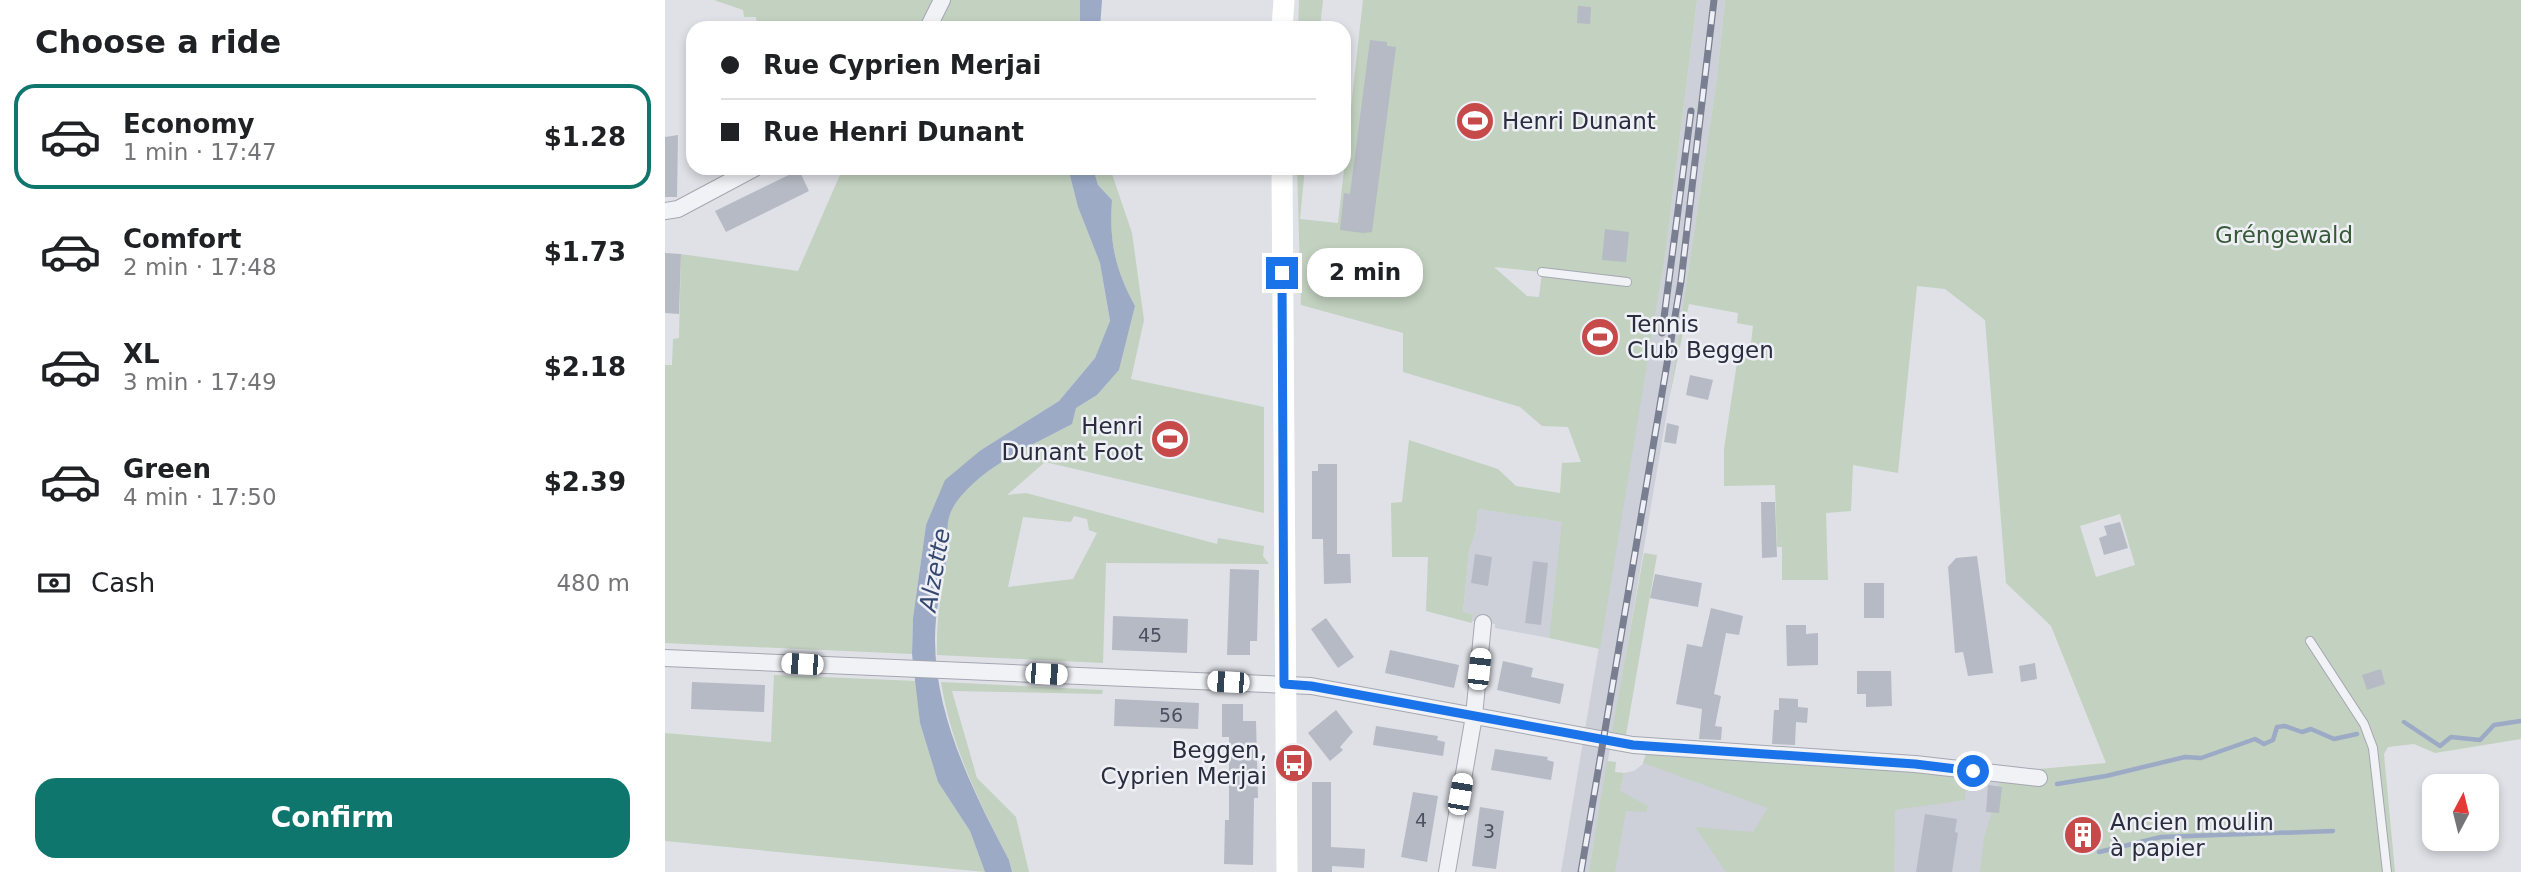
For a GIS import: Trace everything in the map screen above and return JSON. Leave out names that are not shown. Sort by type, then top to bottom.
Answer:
[{"type":"main road","points":[[1282,21],[1284,0]]},
{"type":"main road","points":[[1282,175],[1287,872]]},
{"type":"street","points":[[932,21],[942,0]]},
{"type":"street","points":[[665,211],[678,209],[742,175]]},
{"type":"street","points":[[1447,872],[1474,716],[1483,622]]},
{"type":"street","points":[[665,658],[1311,686],[1633,745],[1915,764],[2039,778]]},
{"type":"lane","points":[[1542,272],[1627,282]]},
{"type":"lane","points":[[2310,641],[2364,724],[2373,748],[2387,872]]},
{"type":"shaded area","points":[[1697,0],[1725,0],[1717,78],[1669,400],[1589,872],[1561,872],[1665,256]]},
{"type":"shaded area","points":[[1478,509],[1563,522],[1549,638],[1495,628],[1495,624],[1472,621],[1473,614],[1463,612],[1469,551],[1476,531]]},
{"type":"shaded area","points":[[1646,754],[2014,783],[2001,872],[1602,872],[1624,773],[1634,771],[1643,764]]},
{"type":"green space","points":[[714,0],[1080,0],[1080,21],[756,21],[756,17],[744,17],[743,10]]},
{"type":"green space","points":[[1299,0],[1323,0],[1321,21],[1298,21]]},
{"type":"green space","points":[[1363,0],[1697,0],[1665,256],[1600,649],[1549,638],[1562,522],[1478,509],[1476,531],[1469,551],[1463,612],[1473,614],[1472,623],[1426,611],[1428,557],[1392,557],[1391,503],[1402,502],[1409,440],[1498,469],[1516,486],[1560,493],[1562,463],[1581,462],[1568,427],[1542,426],[1520,407],[1403,372],[1403,333],[1301,305],[1297,175],[1304,175],[1300,219],[1338,223],[1343,175],[1351,175],[1351,107]],"holes":[[[1494,267],[1542,272],[1539,297],[1527,296]]]},
{"type":"green space","name":"Gréngewald","points":[[1725,0],[2521,0],[2521,739],[2435,753],[2414,744],[2388,747],[2384,754],[2395,872],[1980,872],[1984,839],[2000,782],[2014,783],[2038,778],[2039,769],[2106,763],[2051,626],[2006,583],[1985,320],[1945,289],[1917,286],[1898,473],[1853,465],[1851,511],[1826,513],[1828,580],[1782,580],[1782,547],[1777,547],[1775,485],[1724,486],[1724,449],[1739,349],[1750,351],[1753,326],[1737,323],[1738,313],[1689,304],[1669,400],[1717,78]],"holes":[[[2120,514],[2135,565],[2096,577],[2080,526]]]},
{"type":"green space","points":[[840,175],[1070,175],[1078,207],[1100,263],[1110,322],[1095,358],[1059,401],[981,450],[926,525],[913,618],[912,654],[665,643],[665,365],[672,365],[673,339],[679,338],[681,254],[798,271]]},
{"type":"green space","points":[[1095,175],[1112,175],[1132,233],[1144,320],[1131,379],[1264,407],[1264,513],[1045,462],[1007,495],[1026,493],[1217,544],[1218,538],[1264,546],[1263,556],[1269,564],[1106,563],[1103,663],[937,655],[939,607],[947,559],[945,526],[951,509],[963,493],[997,465],[1071,424],[1076,408],[1097,395],[1119,370],[1135,306],[1115,255],[1112,200],[1098,185]],"holes":[[[1074,516],[1087,519],[1089,530],[1097,533],[1073,579],[1008,587],[1023,517],[1071,522]]]},
{"type":"green space","points":[[1644,553],[1657,555],[1626,735],[1612,732]]},
{"type":"green space","points":[[774,675],[917,681],[920,723],[938,782],[970,831],[985,872],[665,841],[665,733],[771,742]]},
{"type":"green space","points":[[941,682],[1103,690],[1102,694],[952,691],[977,778],[1016,817],[1029,872],[1012,872],[1009,860],[977,796],[959,752]]},
{"type":"green space","points":[[1646,754],[1915,770],[1966,777],[1965,800],[1895,810],[1894,872],[1726,872],[1695,827],[1753,832],[1768,808],[1643,763]]},
{"type":"green space","points":[[1607,761],[1616,762],[1615,772],[1624,773],[1620,791],[1648,806],[1646,812],[1626,811],[1615,872],[1589,872]]},
{"type":"water","points":[[1080,0],[1102,0],[1100,21],[1080,21]]},
{"type":"water","name":"Alzette","points":[[1070,175],[1095,175],[1098,185],[1112,200],[1115,255],[1135,306],[1119,370],[1097,395],[1076,408],[1072,424],[1013,455],[973,484],[955,504],[948,526],[947,556],[936,619],[935,651],[939,682],[955,744],[980,804],[1009,860],[1012,872],[985,872],[970,831],[938,782],[920,723],[912,654],[913,618],[926,525],[945,480],[981,450],[1059,401],[1095,358],[1110,321],[1100,263],[1078,207]]},
{"type":"building","points":[[1578,6],[1591,7],[1590,24],[1577,23]]},
{"type":"building","points":[[1370,40],[1387,42],[1387,46],[1396,47],[1372,232],[1363,233],[1340,230],[1344,193],[1350,194]]},
{"type":"building","points":[[678,135],[677,197],[665,197],[665,137]]},
{"type":"building","points":[[789,175],[801,175],[809,191],[726,232],[715,211]]},
{"type":"building","points":[[1605,229],[1629,232],[1626,262],[1602,260]]},
{"type":"building","points":[[665,253],[681,254],[679,314],[665,313]]},
{"type":"building","points":[[1690,375],[1713,380],[1708,400],[1686,395]]},
{"type":"building","points":[[1667,423],[1679,426],[1676,444],[1664,442]]},
{"type":"building","points":[[1318,464],[1337,464],[1337,554],[1350,554],[1351,583],[1324,584],[1323,539],[1312,539],[1312,471],[1318,471]]},
{"type":"building","points":[[1761,502],[1775,502],[1777,557],[1762,558]]},
{"type":"building","points":[[2120,522],[2128,548],[2104,555],[2099,538],[2107,535],[2104,526]]},
{"type":"building","points":[[1475,554],[1492,557],[1488,586],[1471,583]]},
{"type":"building","points":[[1977,556],[1993,673],[1968,676],[1963,652],[1955,653],[1948,567],[1956,558]]},
{"type":"building","points":[[1533,561],[1548,563],[1541,625],[1525,623]]},
{"type":"building","points":[[1230,569],[1259,570],[1257,641],[1250,641],[1250,655],[1227,655]]},
{"type":"building","points":[[1655,574],[1702,583],[1698,607],[1650,598]]},
{"type":"building","points":[[1864,583],[1884,583],[1884,618],[1864,618]]},
{"type":"building","points":[[1711,608],[1743,616],[1739,635],[1726,633],[1714,694],[1721,696],[1715,726],[1722,727],[1721,740],[1699,739],[1702,709],[1676,704],[1687,644],[1702,647]]},
{"type":"building","points":[[1113,616],[1188,619],[1187,653],[1112,650]]},
{"type":"building","points":[[1326,618],[1354,657],[1338,668],[1311,629]]},
{"type":"building","points":[[1786,625],[1806,625],[1806,634],[1818,633],[1818,665],[1787,666]]},
{"type":"building","points":[[1390,650],[1459,665],[1454,688],[1385,673]]},
{"type":"building","points":[[1503,661],[1533,668],[1531,677],[1564,684],[1560,704],[1497,690]]},
{"type":"building","points":[[2035,663],[2037,679],[2021,682],[2019,666]]},
{"type":"building","points":[[2381,669],[2385,684],[2367,690],[2362,675]]},
{"type":"building","points":[[1857,671],[1891,671],[1892,706],[1866,707],[1866,694],[1857,694]]},
{"type":"building","points":[[692,682],[765,685],[764,712],[691,709]]},
{"type":"building","points":[[1779,698],[1798,699],[1798,707],[1808,708],[1807,723],[1796,722],[1795,745],[1772,744],[1774,710],[1779,710]]},
{"type":"building","points":[[1115,699],[1199,703],[1198,729],[1114,726]]},
{"type":"building","points":[[1222,704],[1243,704],[1243,721],[1256,721],[1258,798],[1254,798],[1253,865],[1224,864],[1225,820],[1229,820],[1229,737],[1222,737]]},
{"type":"building","points":[[1336,710],[1353,732],[1340,747],[1343,750],[1330,761],[1308,733]]},
{"type":"building","points":[[1376,726],[1438,736],[1437,740],[1445,742],[1443,756],[1373,745]]},
{"type":"building","points":[[1495,749],[1548,757],[1547,760],[1554,762],[1551,780],[1491,770]]},
{"type":"building","points":[[1312,782],[1331,782],[1331,847],[1365,849],[1364,868],[1332,866],[1332,872],[1312,872]]},
{"type":"building","points":[[1988,785],[2002,787],[1999,813],[1986,812]]},
{"type":"building","points":[[1413,792],[1438,796],[1427,862],[1401,857]]},
{"type":"building","points":[[1480,807],[1504,811],[1496,869],[1472,866]]},
{"type":"building","points":[[1925,814],[1957,819],[1955,832],[1958,833],[1952,872],[1916,872]]},
{"type":"building","name":"Ancien moulin à papier","points":[[2082,815],[2097,841],[2082,850],[2067,823]]},
{"type":"waterway","points":[[2404,722],[2440,746],[2451,737],[2480,740],[2494,725],[2521,721]]},
{"type":"waterway","points":[[2057,784],[2106,776],[2185,757],[2201,758],[2255,739],[2264,744],[2273,740],[2277,727],[2285,726],[2302,732],[2311,729],[2334,739],[2357,734]]},
{"type":"waterway","points":[[2099,852],[2161,837],[2333,831]]},
{"type":"railway","points":[[1581,872],[1681,281],[1714,0]]},
{"type":"railway","points":[[1662,333],[1691,111]]},
{"type":"place","name":"Henri Dunant","points":[[1475,121]]},
{"type":"place","name":"Tennis Club Beggen","points":[[1600,337]]},
{"type":"place","name":"Henri Dunant Foot","points":[[1170,439]]},
{"type":"place","name":"Beggen, Cyprien Merjai","points":[[1294,763]]},
{"type":"place","name":"Ancien moulin à papier","points":[[2083,835]]},
{"type":"route","points":[[1282,273],[1284,684],[1311,686],[1633,745],[1915,764],[1973,771]]}]
